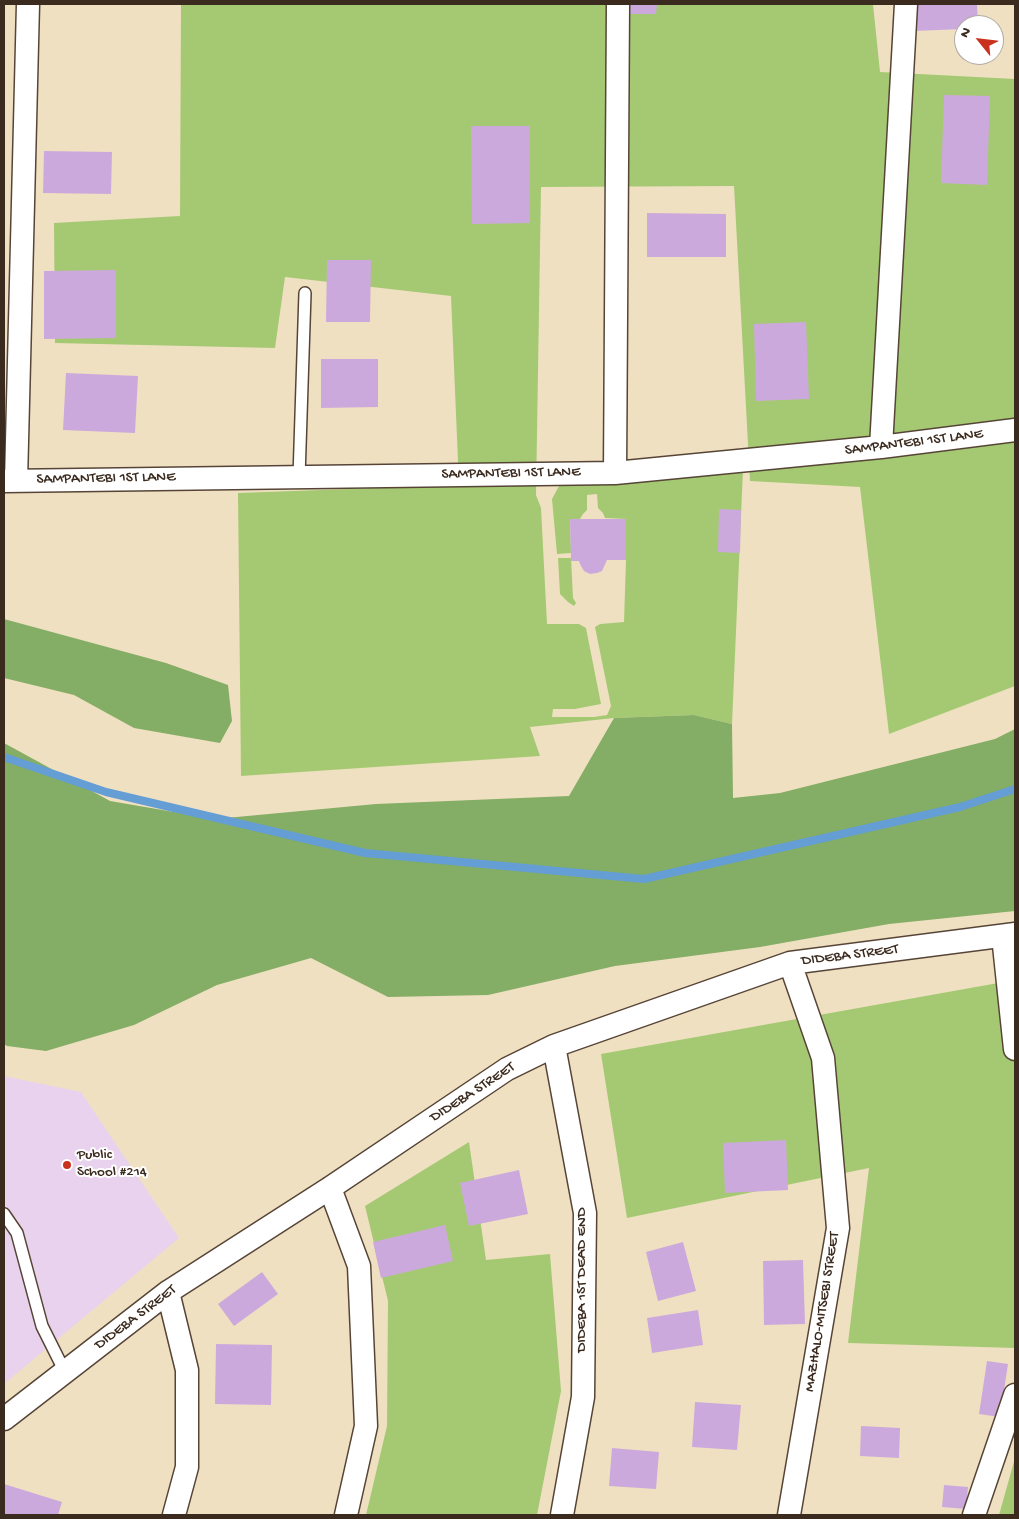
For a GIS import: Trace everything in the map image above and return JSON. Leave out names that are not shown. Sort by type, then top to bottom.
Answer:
[{"type":"street","points":[[10,481],[28,4]]},
{"type":"street","points":[[615,473],[618,4]]},
{"type":"street","points":[[881,448],[906,4]]},
{"type":"street","name":"SAMPANTEBI 1ST LANE","points":[[10,481],[615,473],[881,448],[1015,430]]},
{"type":"street","points":[[1009,935],[1015,1049]]},
{"type":"street","name":"DIDEBA STREET","points":[[4,1419],[168,1292],[330,1188],[508,1069],[554,1046],[790,963],[1009,935]]},
{"type":"street","name":"MAZHALO-MITSEBI STREET","points":[[789,1515],[838,1228],[823,1058],[790,963]]},
{"type":"street","name":"DIDEBA 1ST DEAD END","points":[[554,1046],[585,1214],[583,1397],[562,1515]]},
{"type":"street","points":[[330,1188],[359,1266],[360,1276],[366,1426],[346,1515]]},
{"type":"street","points":[[168,1292],[187,1370],[188,1467],[174,1515]]},
{"type":"street","points":[[974,1515],[1015,1395]]},
{"type":"lane","points":[[299,477],[305,293]]},
{"type":"lane","points":[[4,1214],[17,1233],[42,1326],[65,1372]]},
{"type":"shaded area","name":"Public School #214","points":[[4,1076],[81,1092],[179,1238],[4,1384]]},
{"type":"green space","points":[[181,4],[873,4],[880,72],[1015,79],[1015,686],[889,734],[860,487],[750,481],[734,186],[541,187],[536,495],[541,508],[547,624],[579,624],[586,628],[601,704],[575,709],[553,709],[552,717],[594,717],[607,715],[611,706],[595,627],[600,624],[624,622],[626,560],[626,519],[605,518],[598,508],[597,494],[587,495],[587,510],[580,519],[570,519],[571,553],[557,554],[552,499],[559,486],[743,470],[732,724],[694,715],[614,718],[530,727],[540,756],[241,776],[238,493],[459,485],[451,296],[285,277],[275,348],[55,343],[54,223],[180,216]]},
{"type":"green space","points":[[558,558],[571,558],[573,598],[576,603],[574,606],[560,594]]},
{"type":"green space","points":[[4,619],[166,663],[228,685],[232,721],[220,743],[134,728],[74,695],[4,678]]},
{"type":"green space","points":[[694,715],[732,724],[733,798],[780,793],[995,739],[1015,729],[1015,911],[889,924],[760,947],[615,966],[488,995],[388,997],[311,958],[217,985],[134,1025],[46,1051],[4,1044],[4,743],[110,801],[215,819],[376,804],[569,796],[614,718]]},
{"type":"green space","points":[[1015,980],[1015,1348],[848,1343],[869,1168],[627,1218],[601,1054]]},
{"type":"green space","points":[[469,1142],[486,1260],[550,1254],[561,1391],[537,1515],[366,1515],[387,1426],[388,1301],[365,1206]]},
{"type":"green space","points":[[1015,1458],[1015,1515],[999,1515]]},
{"type":"building","points":[[627,4],[657,4],[656,14],[627,14]]},
{"type":"building","points":[[913,4],[977,4],[978,15],[954,15],[954,29],[913,31]]},
{"type":"building","points":[[944,95],[990,96],[987,185],[941,183]]},
{"type":"building","points":[[471,126],[530,126],[530,223],[472,224]]},
{"type":"building","points":[[44,151],[112,152],[111,194],[43,193]]},
{"type":"building","points":[[647,213],[726,214],[726,257],[647,257]]},
{"type":"building","points":[[327,260],[371,260],[370,322],[326,322]]},
{"type":"building","points":[[116,270],[116,338],[44,339],[44,271]]},
{"type":"building","points":[[806,322],[809,399],[756,401],[754,324]]},
{"type":"building","points":[[321,359],[378,359],[378,407],[321,408]]},
{"type":"building","points":[[66,373],[138,376],[135,433],[63,430]]},
{"type":"building","points":[[719,509],[741,510],[740,553],[718,552]]},
{"type":"building","points":[[570,519],[626,519],[626,560],[607,560],[602,571],[597,573],[590,574],[584,571],[579,561],[571,561]]},
{"type":"building","points":[[786,1140],[788,1190],[725,1193],[723,1143]]},
{"type":"building","points":[[519,1170],[528,1214],[469,1226],[460,1183]]},
{"type":"building","points":[[445,1225],[453,1261],[381,1278],[373,1242]]},
{"type":"building","points":[[683,1242],[696,1291],[658,1301],[646,1252]]},
{"type":"building","points":[[803,1260],[805,1324],[764,1325],[763,1261]]},
{"type":"building","points":[[262,1272],[278,1294],[234,1326],[218,1304]]},
{"type":"building","points":[[698,1310],[703,1345],[652,1353],[647,1318]]},
{"type":"building","points":[[216,1344],[272,1345],[271,1405],[215,1404]]},
{"type":"building","points":[[987,1361],[1008,1364],[1000,1417],[979,1414]]},
{"type":"building","points":[[695,1402],[741,1405],[737,1450],[692,1447]]},
{"type":"building","points":[[861,1426],[900,1428],[899,1458],[860,1456]]},
{"type":"building","points":[[612,1448],[659,1452],[656,1489],[609,1486]]},
{"type":"building","points":[[4,1484],[62,1502],[58,1515],[4,1515]]},
{"type":"building","points":[[944,1485],[968,1487],[966,1509],[942,1507]]},
{"type":"waterway","points":[[4,757],[106,792],[365,853],[644,879],[960,807],[1015,789]]},
{"type":"place","name":"Public School #214","points":[[67,1165]]}]
